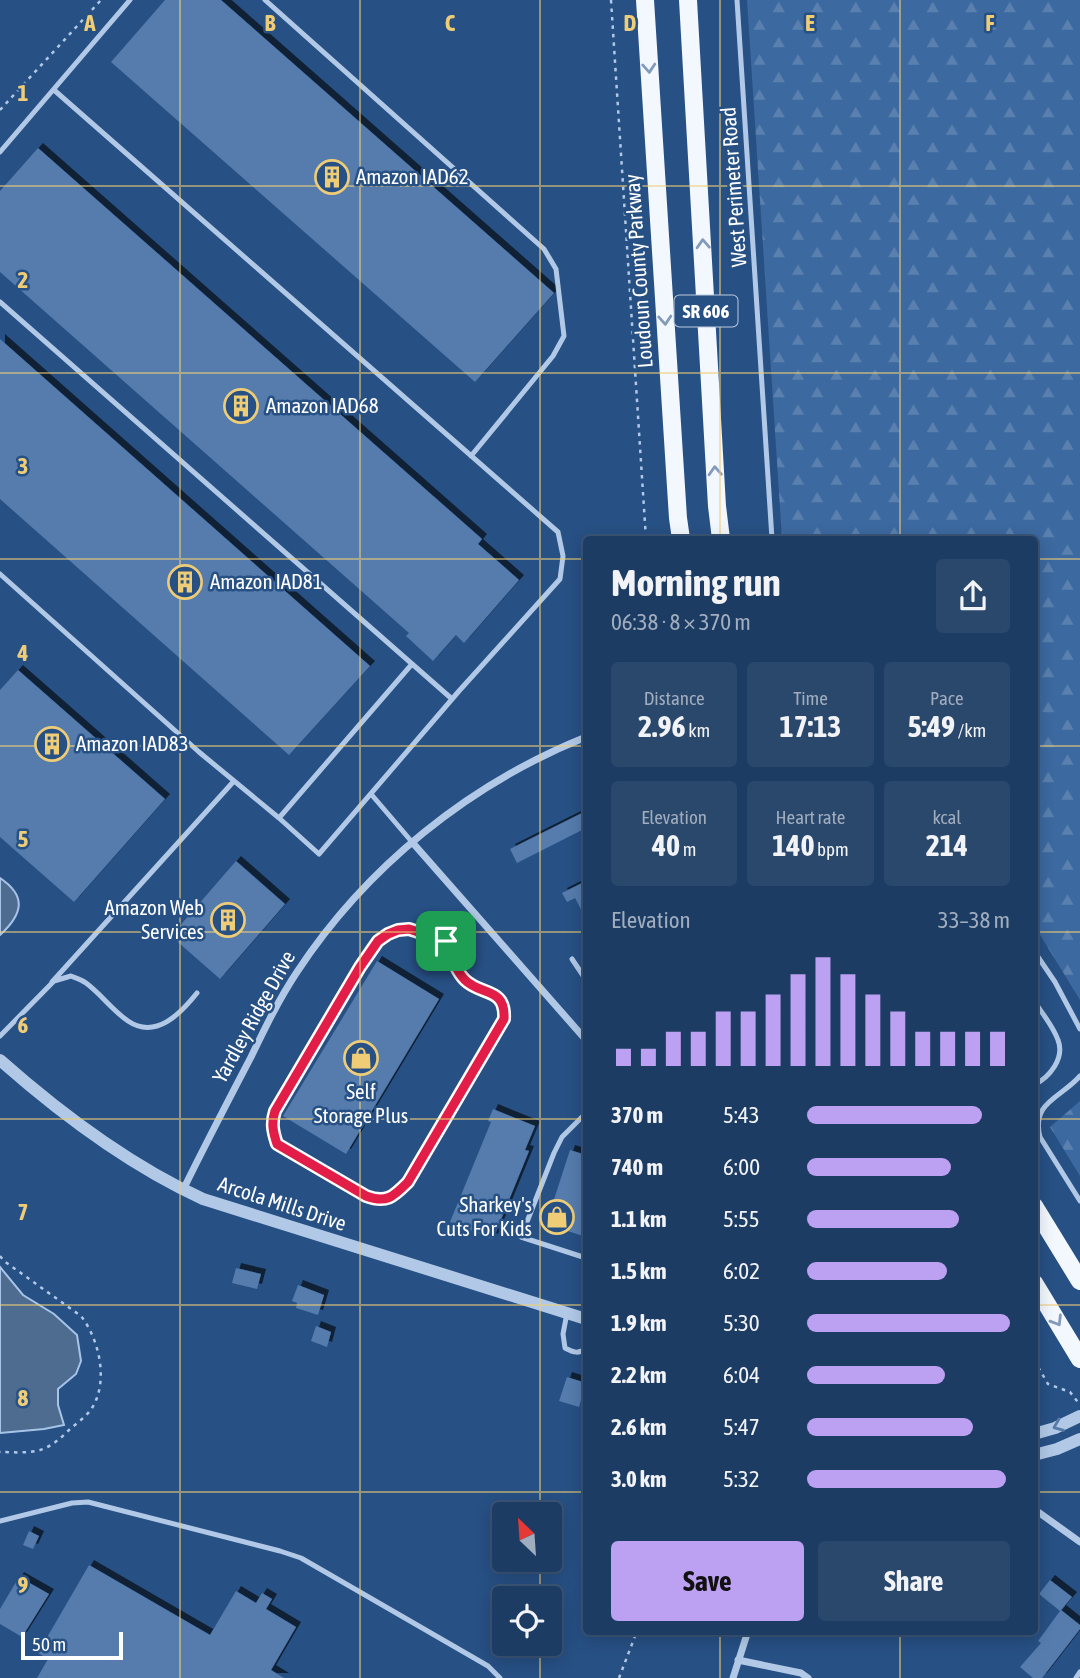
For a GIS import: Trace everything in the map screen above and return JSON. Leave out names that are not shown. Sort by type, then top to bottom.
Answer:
[{"type":"main road","name":"Loudoun County Parkway","points":[[645,0],[681,536]]},
{"type":"main road","name":"SR 606","points":[[688,0],[721,536]]},
{"type":"main road","points":[[1038,1213],[1080,1281]]},
{"type":"main road","points":[[1038,1290],[1080,1359]]},
{"type":"street","name":"Yardley Ridge Drive","points":[[183,1190],[271,1016],[296,973],[316,944],[365,886],[412,842],[483,789],[543,755],[583,738]]},
{"type":"street","points":[[412,842],[583,1037]]},
{"type":"street","name":"Arcola Mills Drive","points":[[0,1060],[116,1150],[183,1190],[225,1207],[580,1316]]},
{"type":"street","points":[[1038,1433],[1080,1416]]},
{"type":"street","points":[[1038,1454],[1080,1440]]},
{"type":"street","points":[[1038,1512],[1080,1542]]},
{"type":"street","points":[[733,1678],[747,1635]]},
{"type":"street","points":[[738,1660],[801,1673],[808,1678]]},
{"type":"lane","points":[[0,152],[130,0]]},
{"type":"lane","points":[[265,0],[544,249],[556,269],[564,336],[553,356],[471,456]]},
{"type":"lane","name":"West Perimeter Road","points":[[737,0],[772,536]]},
{"type":"lane","points":[[0,574],[319,855],[452,699],[560,579],[563,556],[558,532],[54,90]]},
{"type":"lane","points":[[0,302],[452,699]]},
{"type":"lane","points":[[279,818],[412,664]]},
{"type":"lane","points":[[0,1036],[234,781]]},
{"type":"lane","points":[[371,794],[412,842]]},
{"type":"lane","points":[[446,941],[459,973],[468,983],[500,1000],[505,1009],[504,1019],[408,1182],[394,1195],[376,1200],[277,1144],[272,1121],[275,1111],[378,941],[398,930],[409,929],[446,941],[475,914]]},
{"type":"lane","points":[[1038,957],[1080,1029]]},
{"type":"lane","points":[[572,959],[583,977]]},
{"type":"lane","points":[[52,982],[71,976],[86,984],[129,1022],[150,1028],[169,1021],[197,993]]},
{"type":"lane","points":[[1038,1008],[1058,1041],[1059,1050],[1051,1073],[1038,1082]]},
{"type":"lane","points":[[1038,1121],[1047,1103],[1080,1076]]},
{"type":"lane","points":[[583,1116],[562,1137],[521,1237],[583,1257]]},
{"type":"lane","points":[[1038,1130],[1080,1201]]},
{"type":"lane","points":[[580,1316],[563,1334],[565,1348],[574,1353],[583,1350]]},
{"type":"lane","points":[[0,1521],[72,1503],[88,1502],[301,1558],[488,1666],[500,1678]]},
{"type":"lane","points":[[1076,1678],[1080,1672]]},
{"type":"path","points":[[0,110],[100,0]]},
{"type":"path","points":[[611,0],[646,536]]},
{"type":"path","points":[[0,1256],[81,1316],[95,1341],[100,1359],[97,1399],[91,1411],[55,1443],[41,1451],[0,1451]]},
{"type":"path","points":[[1038,1367],[1048,1384],[1070,1392],[1080,1405]]},
{"type":"path","points":[[619,1678],[635,1635]]},
{"type":"green space","points":[[747,0],[1080,0],[1080,1000],[1038,932],[1038,536],[782,536]]},
{"type":"green space","points":[[1080,1101],[1080,1176],[1050,1127]]},
{"type":"shaded area","points":[[0,878],[15,892],[19,905],[13,920],[0,935]]},
{"type":"shaded area","points":[[0,1267],[23,1295],[54,1314],[77,1335],[81,1361],[76,1374],[58,1389],[58,1405],[64,1425],[0,1433]]},
{"type":"building","name":"Amazon IAD62","points":[[165,0],[221,0],[554,293],[475,382],[111,62]]},
{"type":"building","name":"Amazon IAD68","points":[[38,148],[482,539],[478,544],[519,580],[464,643],[456,635],[433,661],[406,636],[409,633],[0,272],[0,191]]},
{"type":"building","name":"Amazon IAD81","points":[[0,339],[370,666],[289,755],[0,499]]},
{"type":"building","name":"Amazon IAD83","points":[[18,670],[165,799],[74,902],[0,837],[0,690]]},
{"type":"building","points":[[583,812],[583,830],[517,863],[510,849]]},
{"type":"building","name":"Amazon Web Services","points":[[236,861],[285,904],[220,979],[171,936]]},
{"type":"building","points":[[583,882],[583,913],[575,898],[567,902],[562,893]]},
{"type":"building","name":"Self Storage Plus","points":[[377,961],[439,999],[346,1154],[283,1116]]},
{"type":"building","points":[[493,1109],[535,1126],[525,1150],[529,1151],[493,1239],[450,1222],[491,1122],[488,1121]]},
{"type":"building","points":[[570,1150],[583,1154],[583,1236],[546,1224]]},
{"type":"building","points":[[236,1268],[261,1274],[257,1289],[232,1283]]},
{"type":"building","points":[[298,1285],[324,1295],[318,1315],[296,1308],[297,1303],[292,1301]]},
{"type":"building","points":[[316,1326],[331,1332],[327,1347],[311,1341]]},
{"type":"building","points":[[567,1377],[583,1382],[579,1407],[559,1401]]},
{"type":"building","points":[[29,1531],[39,1536],[33,1549],[23,1545]]},
{"type":"building","points":[[89,1565],[210,1635],[236,1591],[256,1603],[262,1593],[272,1599],[266,1609],[296,1627],[271,1670],[284,1678],[37,1678],[48,1659],[38,1653]]},
{"type":"building","points":[[19,1577],[49,1594],[22,1637],[0,1624],[0,1609]]},
{"type":"building","points":[[1050,1580],[1072,1597],[1061,1610],[1080,1625],[1080,1629],[1042,1678],[1033,1678],[1020,1667],[1041,1643],[1038,1641],[1060,1611],[1039,1594]]},
{"type":"place","name":"Amazon IAD62","points":[[332,177]]},
{"type":"place","name":"Amazon IAD68","points":[[241,406]]},
{"type":"place","name":"Amazon IAD81","points":[[185,582]]},
{"type":"place","name":"Amazon IAD83","points":[[52,744]]},
{"type":"place","name":"Amazon Web Services","points":[[228,920]]},
{"type":"place","name":"Self Storage Plus","points":[[361,1058]]},
{"type":"place","name":"Sharkey's Cuts For Kids","points":[[557,1217]]},
{"type":"route","points":[[409,929],[446,941],[459,973],[468,983],[500,1000],[505,1009],[504,1019],[408,1182],[394,1195],[376,1200],[277,1144],[272,1121],[275,1111],[378,941],[398,930],[409,929]]}]
